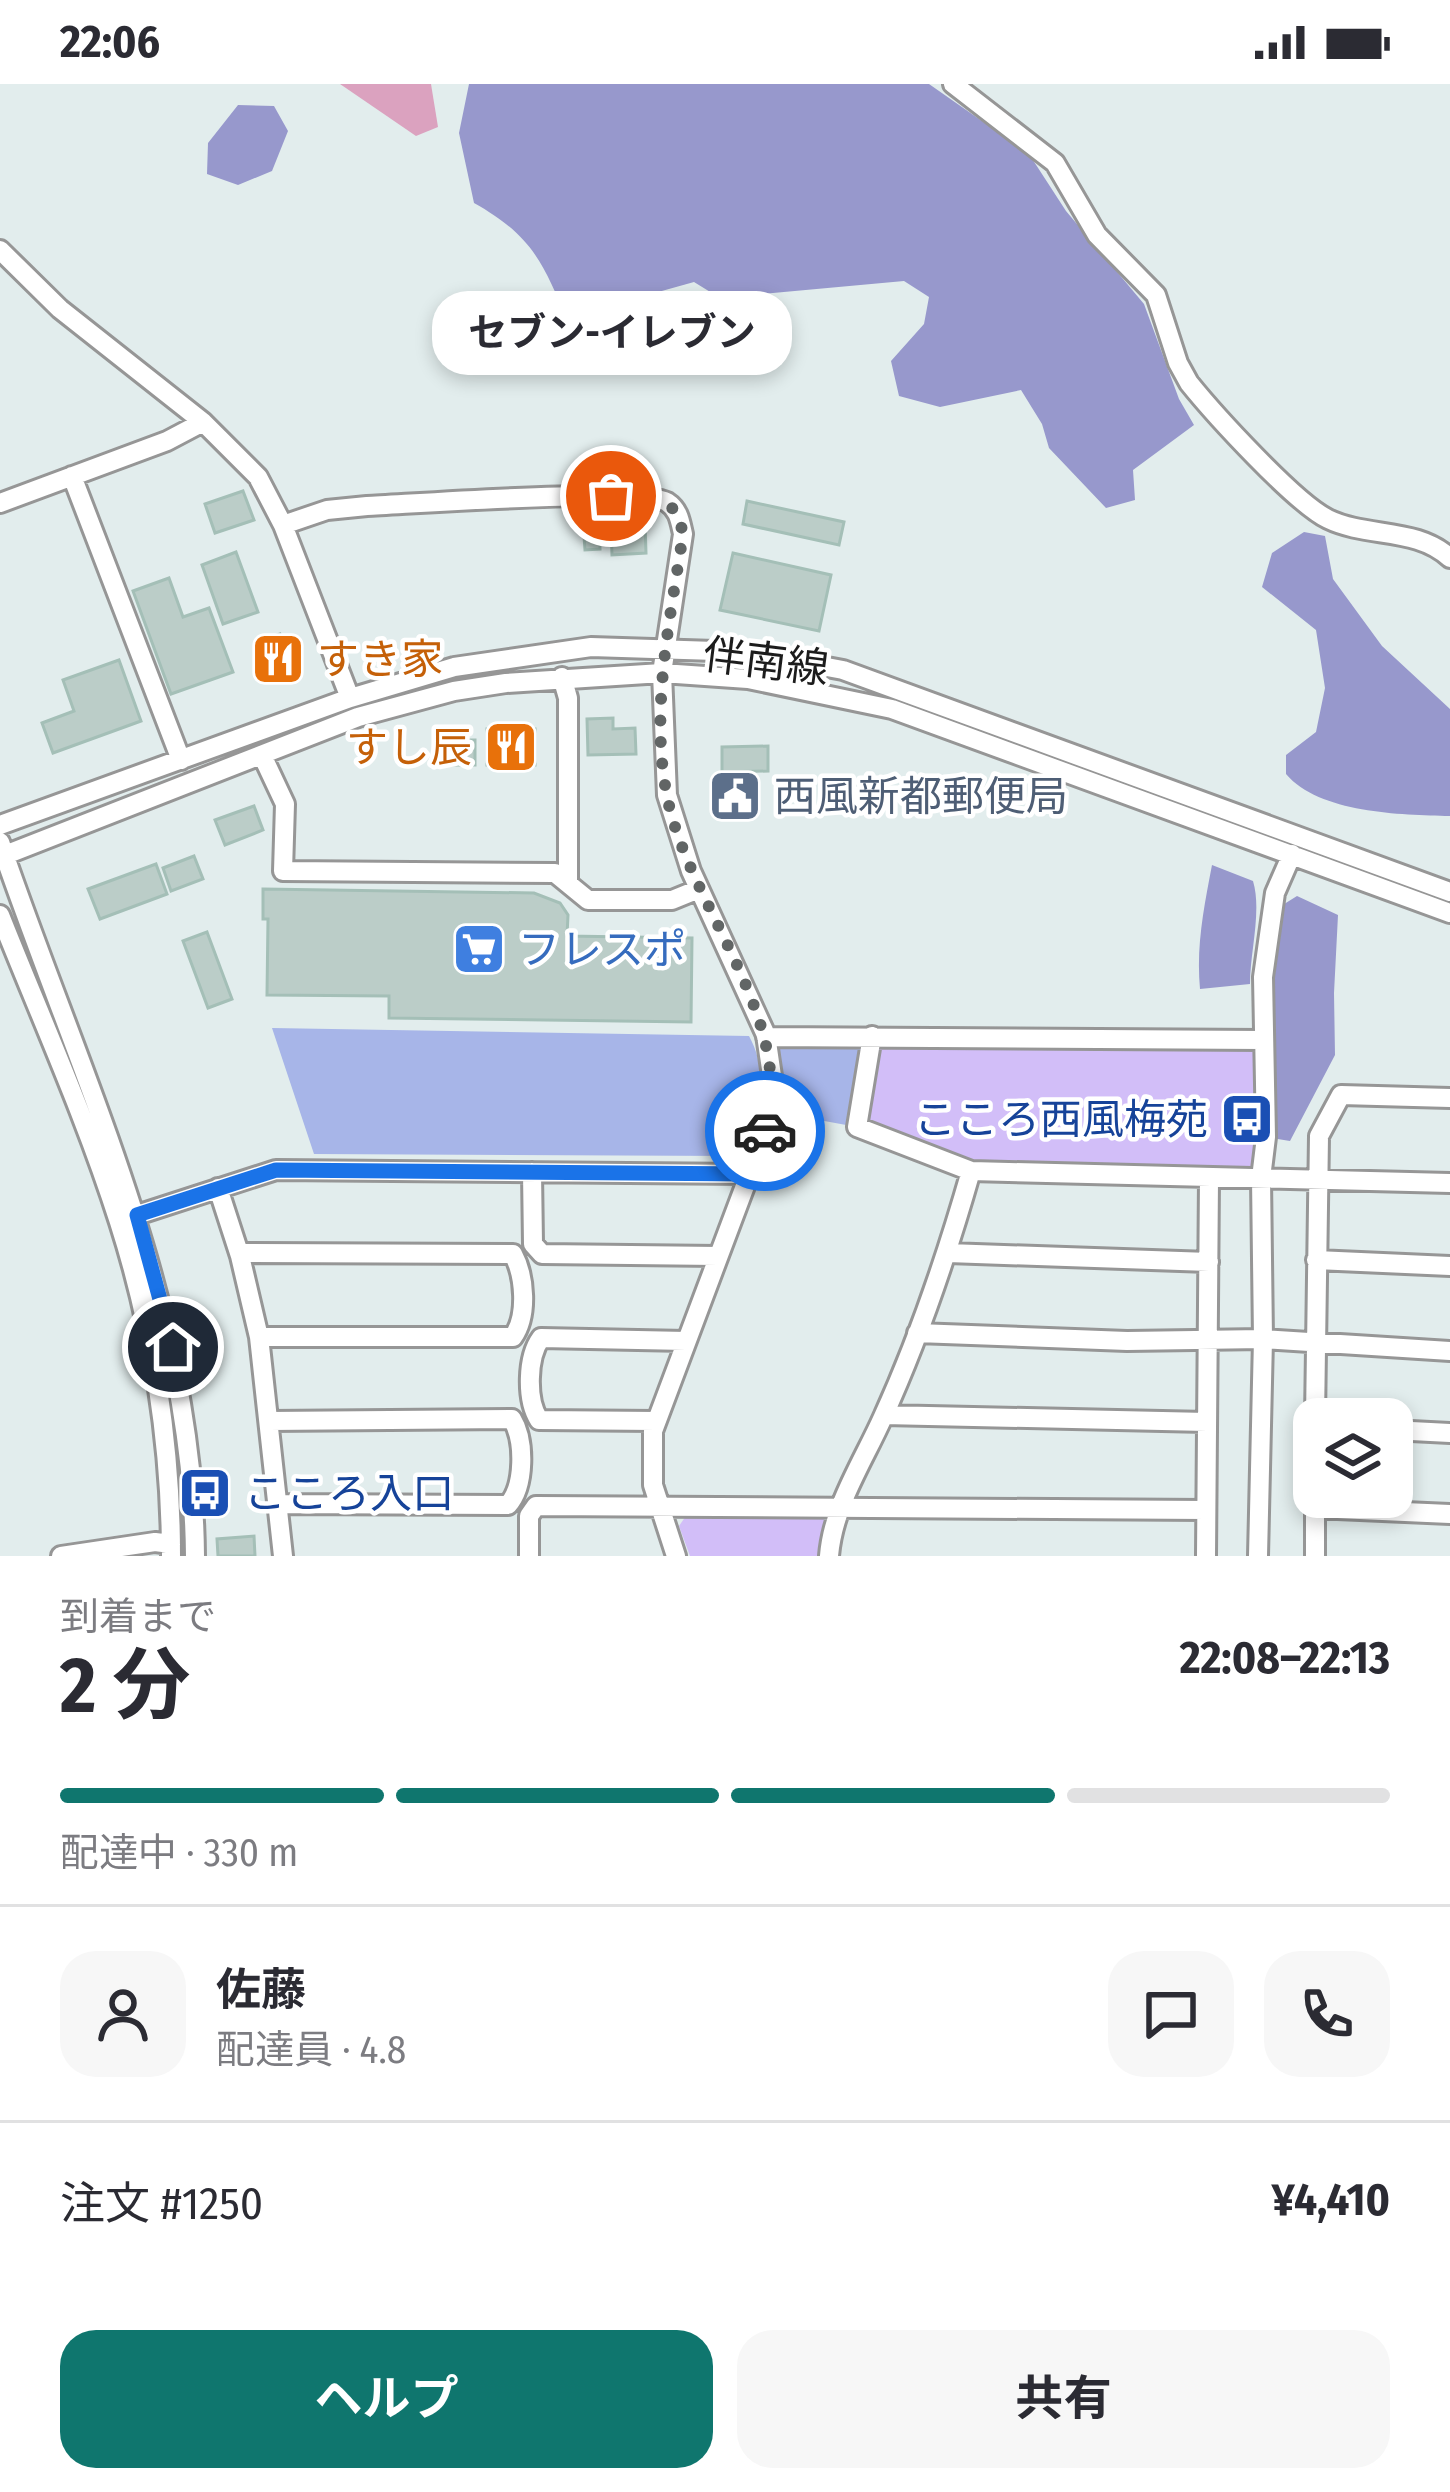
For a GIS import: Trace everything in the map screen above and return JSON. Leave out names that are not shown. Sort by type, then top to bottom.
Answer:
[{"type":"street","points":[[953,84],[1055,163],[1097,235],[1156,296],[1178,364],[1189,382],[1300,499],[1329,520],[1423,541],[1450,558]]},
{"type":"street","points":[[0,250],[60,309],[203,422],[258,477],[283,526],[350,698]]},
{"type":"street","points":[[0,503],[167,442],[203,422]]},
{"type":"street","points":[[72,476],[181,760]]},
{"type":"street","points":[[283,526],[327,510],[367,506],[652,496],[669,503],[679,514],[683,534],[662,673],[667,795],[676,834],[766,1037],[772,1097],[749,1174],[656,1421],[650,1467],[676,1556]]},
{"type":"street","name":"伴南線","points":[[0,825],[350,698],[454,667],[591,647],[746,652],[843,670],[1450,892]]},
{"type":"street","name":"伴南線","points":[[2,851],[358,717],[454,692],[562,677],[662,673],[748,679],[892,709],[1450,913]]},
{"type":"street","points":[[562,677],[568,698],[568,881]]},
{"type":"street","points":[[262,754],[285,804],[283,871],[555,873],[588,900],[672,900],[699,889]]},
{"type":"street","points":[[2,851],[137,1215],[173,1347],[195,1556]]},
{"type":"street","points":[[1258,1556],[1261,1178],[1266,1137],[1263,976],[1275,892],[1292,854]]},
{"type":"street","points":[[0,915],[119,1224],[152,1355],[169,1484],[171,1550],[155,1542],[61,1556]]},
{"type":"street","points":[[872,1036],[857,1127],[971,1171],[1450,1183]]},
{"type":"street","points":[[766,1037],[1263,1040]]},
{"type":"street","points":[[1316,1398],[1319,1136],[1341,1095],[1450,1098]]},
{"type":"street","points":[[137,1215],[276,1170],[749,1174]]},
{"type":"street","points":[[829,1556],[840,1508],[884,1415],[948,1253],[971,1171]]},
{"type":"street","points":[[532,1172],[533,1244],[542,1254],[718,1256]]},
{"type":"street","points":[[1206,1556],[1210,1179]]},
{"type":"street","points":[[218,1188],[259,1337],[284,1556]]},
{"type":"street","points":[[239,1253],[513,1254],[520,1268],[522,1324],[513,1337],[259,1337]]},
{"type":"street","points":[[948,1253],[1209,1262]]},
{"type":"street","points":[[1316,1261],[1450,1266]]},
{"type":"street","points":[[917,1333],[1127,1341],[1263,1340],[1450,1351]]},
{"type":"street","points":[[656,1421],[539,1420],[532,1408],[532,1350],[541,1338],[686,1341]]},
{"type":"street","points":[[884,1415],[1207,1422]]},
{"type":"street","points":[[269,1421],[512,1419],[520,1432],[518,1494],[508,1505],[278,1504]]},
{"type":"street","points":[[1413,1431],[1450,1433]]},
{"type":"street","points":[[529,1556],[530,1516],[536,1506],[1206,1510]]},
{"type":"street","points":[[1413,1511],[1450,1514]]},
{"type":"street","points":[[1315,1518],[1315,1556]]},
{"type":"shaded area","points":[[340,84],[431,84],[438,127],[416,136]]},
{"type":"shaded area","points":[[469,84],[929,84],[1029,154],[1066,211],[1144,304],[1179,399],[1194,425],[1133,470],[1135,500],[1106,508],[1049,448],[1042,424],[1021,390],[940,407],[899,396],[891,361],[924,324],[929,297],[904,281],[720,298],[694,282],[651,294],[610,333],[569,324],[534,253],[510,227],[474,203],[459,133]]},
{"type":"shaded area","points":[[238,105],[274,106],[288,131],[272,171],[238,185],[207,174],[208,143]]},
{"type":"shaded area","points":[[1304,532],[1325,536],[1333,579],[1382,646],[1450,709],[1450,816],[1385,813],[1339,804],[1301,787],[1286,774],[1286,755],[1316,732],[1325,688],[1316,630],[1262,587],[1272,553]]},
{"type":"shaded area","points":[[1212,865],[1253,881],[1256,918],[1250,984],[1200,989],[1200,942]]},
{"type":"shaded area","points":[[1297,896],[1338,915],[1335,1055],[1290,1141],[1266,1137],[1273,911]]},
{"type":"shaded area","points":[[272,1028],[749,1036],[759,1065],[759,1093],[741,1151],[734,1156],[314,1154]]},
{"type":"shaded area","points":[[872,1036],[857,1127],[770,1111],[766,1038]]},
{"type":"shaded area","points":[[872,1036],[1263,1040],[1261,1178],[971,1171],[857,1127]]},
{"type":"shaded area","points":[[688,1513],[819,1513],[828,1524],[820,1556],[690,1556],[679,1526]]},
{"type":"building","points":[[243,491],[254,520],[215,533],[205,504]]},
{"type":"building","points":[[747,501],[844,522],[839,545],[743,524]]},
{"type":"building","points":[[599,521],[600,549],[585,550],[583,522]]},
{"type":"building","points":[[645,523],[646,553],[612,555],[611,525]]},
{"type":"building","points":[[236,552],[258,612],[223,624],[202,565]]},
{"type":"building","points":[[733,553],[831,575],[819,631],[720,610]]},
{"type":"building","points":[[169,578],[183,617],[209,608],[233,672],[171,694],[133,591]]},
{"type":"building","points":[[280,634],[294,668],[276,675],[260,641]]},
{"type":"building","points":[[119,660],[141,721],[53,753],[42,723],[74,711],[63,680]]},
{"type":"building","points":[[613,718],[613,729],[635,728],[636,754],[588,755],[587,719]]},
{"type":"building","name":"すし辰","points":[[487,729],[535,729],[535,765],[487,765]]},
{"type":"building","points":[[445,740],[475,740],[475,765],[439,765],[439,745],[445,745]]},
{"type":"building","points":[[768,746],[768,771],[722,772],[722,747]]},
{"type":"building","points":[[721,778],[751,780],[749,814],[719,812]]},
{"type":"building","points":[[254,806],[263,830],[225,845],[215,820]]},
{"type":"building","points":[[194,856],[203,879],[171,891],[163,868]]},
{"type":"building","points":[[156,864],[167,894],[100,919],[88,889]]},
{"type":"building","points":[[263,889],[534,893],[560,903],[568,915],[567,936],[692,938],[691,1022],[389,1018],[389,996],[267,995],[268,919],[263,919]]},
{"type":"building","points":[[207,932],[232,999],[208,1008],[183,941]]},
{"type":"building","points":[[254,1536],[255,1556],[218,1556],[217,1539]]},
{"type":"way so far","points":[[611,496],[652,496],[669,503],[679,514],[683,534],[662,673],[667,795],[691,871],[766,1035],[772,1097],[765,1131]]},
{"type":"place","name":"セブン-イレブン","points":[[611,496]]},
{"type":"place","name":"すき家","points":[[278,659]]},
{"type":"place","name":"すし辰","points":[[511,747]]},
{"type":"place","name":"西風新都郵便局","points":[[735,796]]},
{"type":"place","name":"フレスポ","points":[[479,949]]},
{"type":"place","name":"こころ西風梅苑","points":[[1247,1119]]},
{"type":"place","name":"こころ入口","points":[[205,1493]]},
{"type":"route","points":[[173,1347],[137,1215],[276,1170],[749,1174],[765,1131]]}]
